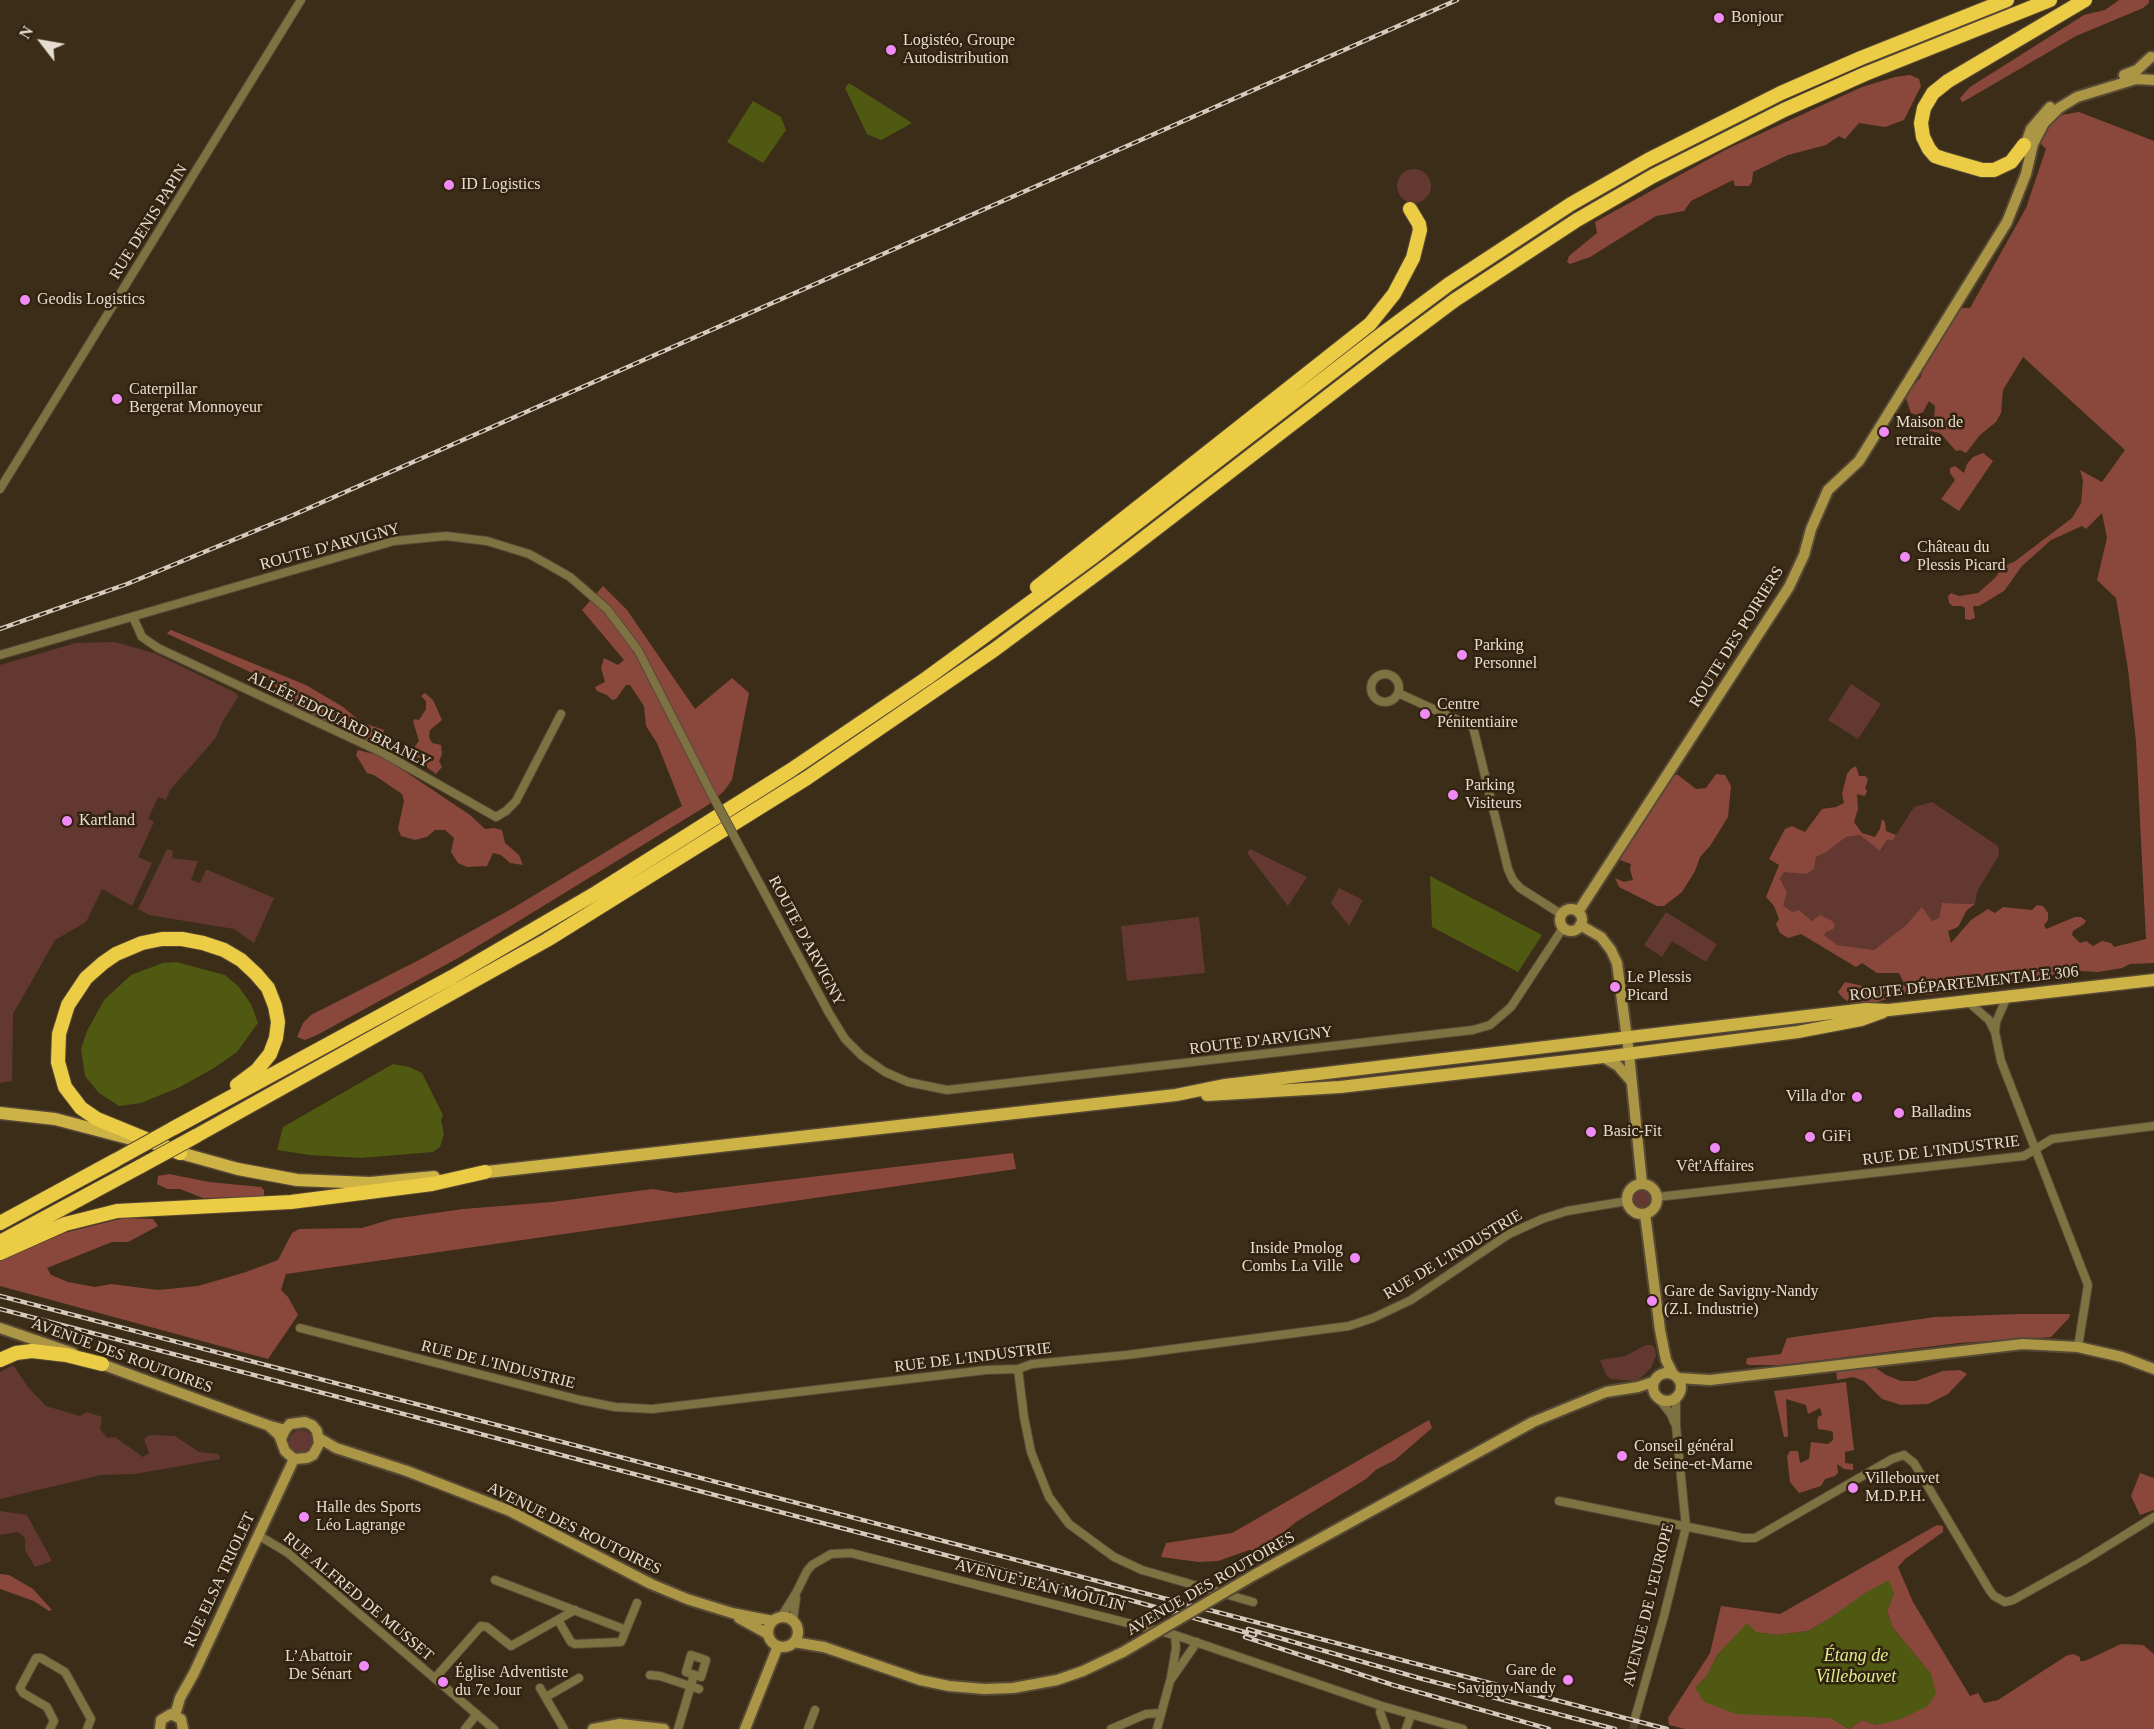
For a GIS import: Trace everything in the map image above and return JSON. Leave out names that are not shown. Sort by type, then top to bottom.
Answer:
[{"type":"highway","points":[[0,1223],[452,977],[596,893],[791,770],[981,639],[1094,556],[1449,284],[1552,216],[1648,160],[1780,93],[2007,0]]},
{"type":"highway","points":[[0,1242],[196,1136],[547,940],[807,778],[994,650],[1455,300],[1577,220],[1653,176],[1784,110],[1865,74],[2050,0]]},
{"type":"highway","points":[[2024,145],[2011,162],[1994,170],[1982,170],[1935,156],[1923,137],[1921,123],[1924,108],[1933,93],[1948,81],[2085,0]]},
{"type":"highway","points":[[981,639],[1010,608],[1370,324],[1391,298],[1413,258],[1420,230],[1410,209]]},
{"type":"highway","points":[[180,1153],[97,1119],[81,1108],[65,1087],[58,1062],[61,1024],[73,996],[94,970],[132,946],[162,939],[182,939],[224,950],[241,960],[256,974],[268,988],[275,1006],[278,1022],[276,1038],[270,1053],[261,1065],[247,1079],[226,1092],[219,1103]]},
{"type":"highway","points":[[0,1253],[65,1224],[117,1211],[291,1202],[432,1184],[485,1172]]},
{"type":"highway","points":[[0,1360],[16,1353],[32,1351],[102,1364]]},
{"type":"main road","name":"ROUTE DÉPARTEMENTALE 306","points":[[1176,1095],[1225,1085],[1866,1009],[1889,1010],[2154,980]]},
{"type":"main road","points":[[0,1113],[67,1122],[254,1173],[315,1181],[393,1181],[1176,1095],[1340,1087],[1603,1058],[1798,1032],[1861,1020],[1889,1010]]},
{"type":"street","name":"RUE DENIS PAPIN","points":[[0,489],[302,0]]},
{"type":"street","points":[[2020,190],[2019,178],[2024,145],[2040,117],[2062,98],[2076,90],[2134,72],[2152,53]]},
{"type":"street","points":[[2020,190],[2036,136],[2044,123],[2059,108],[2078,97],[2136,79],[2154,78],[2151,69],[2152,53]]},
{"type":"street","name":"ROUTE DES POIRIERS","points":[[1578,912],[1789,587],[1804,555],[1811,529],[1828,490],[1858,463],[1882,428],[2007,222],[2020,190]]},
{"type":"street","name":"ROUTE D'ARVIGNY","points":[[0,655],[394,541],[464,537],[529,554],[570,577],[607,609],[638,650],[711,793],[845,1039],[862,1056],[885,1072],[908,1082],[947,1090],[1473,1030],[1490,1025],[1511,1007],[1563,927]]},
{"type":"street","name":"ALLÉE EDOUARD BRANLY","points":[[133,617],[142,637],[158,648],[383,753],[496,817],[516,801],[561,714]]},
{"type":"street","points":[[242,700],[247,689]]},
{"type":"street","points":[[1398,693],[1473,727],[1511,875],[1520,888],[1561,914]]},
{"type":"street","points":[[1569,909],[1578,912],[1582,918],[1580,925],[1573,931],[1563,927],[1560,922],[1561,914],[1569,909]]},
{"type":"street","points":[[1580,925],[1601,937],[1617,963],[1642,1184]]},
{"type":"street","points":[[2007,997],[1995,1022],[2001,1060],[2088,1285],[2078,1347]]},
{"type":"street","points":[[1966,1001],[1989,1020],[1995,1032]]},
{"type":"street","points":[[1603,1058],[1618,1066],[1631,1082]]},
{"type":"street","name":"RUE DE L'INDUSTRIE","points":[[1657,1197],[2024,1156],[2052,1139],[2154,1126]]},
{"type":"street","points":[[1642,1184],[1651,1188],[1657,1197],[1654,1208],[1645,1214],[1633,1211],[1627,1201],[1632,1188],[1642,1184]]},
{"type":"street","name":"RUE DE L'INDUSTRIE","points":[[300,1328],[580,1400],[624,1408],[652,1409],[986,1370],[1018,1369],[1032,1364],[1126,1355],[1348,1326],[1373,1318],[1411,1300],[1509,1234],[1542,1219],[1567,1211],[1627,1201]]},
{"type":"street","points":[[1645,1214],[1660,1330],[1666,1360],[1676,1376],[1678,1394]]},
{"type":"street","name":"AVENUE DES ROUTOIRES","points":[[0,1328],[267,1425],[283,1435],[285,1451],[294,1459],[307,1458],[318,1444],[407,1471],[510,1511],[651,1584],[687,1599],[732,1613],[795,1623],[824,1647]]},
{"type":"street","points":[[1660,1330],[1660,1357],[1655,1379],[1657,1396],[1668,1401],[1710,1380]]},
{"type":"street","points":[[1655,1379],[1665,1372],[1676,1376],[1710,1380],[1997,1346],[2039,1344],[2078,1347],[2122,1357],[2154,1369]]},
{"type":"street","points":[[1018,1369],[1029,1448],[1049,1497],[1060,1514],[1076,1531],[1114,1557],[1132,1566],[1189,1585],[1253,1602]]},
{"type":"street","name":"AVENUE DES ROUTOIRES","points":[[732,1613],[768,1634],[771,1641],[778,1646],[786,1646],[794,1641],[824,1647],[920,1680],[949,1686],[984,1689],[1013,1688],[1057,1680],[1083,1671],[1123,1652],[1254,1575],[1533,1422],[1606,1392],[1638,1387],[1655,1379]]},
{"type":"street","name":"AVENUE DES ROUTOIRES","points":[[1591,1399],[1643,1393],[1657,1396]]},
{"type":"street","name":"AVENUE DE L'EUROPE","points":[[1635,1718],[1686,1527],[1676,1426],[1678,1394]]},
{"type":"street","name":"AVENUE DE L'EUROPE","points":[[1657,1396],[1671,1414],[1676,1426]]},
{"type":"street","points":[[283,1435],[290,1425],[305,1422],[312,1425],[318,1444]]},
{"type":"street","points":[[1559,1501],[1743,1538],[1755,1538],[1892,1459],[1904,1455],[1914,1463],[1990,1591],[2005,1602],[2013,1600],[2083,1561],[2154,1517]]},
{"type":"street","name":"RUE ELSA TRIOLET","points":[[175,1715],[180,1698],[194,1673],[294,1459]]},
{"type":"street","name":"RUE ALFRED DE MUSSET","points":[[258,1535],[288,1553],[494,1729]]},
{"type":"street","name":"AVENUE JEAN MOULIN","points":[[777,1619],[796,1593],[807,1571],[818,1560],[831,1554],[851,1553],[1175,1635],[1382,1707],[1463,1729]]},
{"type":"street","points":[[495,1580],[626,1630]]},
{"type":"street","points":[[794,1641],[798,1634],[795,1623],[796,1593]]},
{"type":"street","points":[[558,1620],[571,1642],[575,1644],[621,1642],[637,1603]]},
{"type":"street","points":[[435,1678],[480,1626],[487,1626],[511,1646],[575,1610]]},
{"type":"street","points":[[768,1634],[777,1619]]},
{"type":"street","points":[[1156,1729],[1170,1681],[1176,1648],[1175,1635]]},
{"type":"street","points":[[1170,1681],[1197,1642]]},
{"type":"street","points":[[745,1729],[778,1646]]},
{"type":"street","points":[[51,1729],[54,1721],[47,1707],[22,1693],[20,1689],[36,1658],[41,1658],[65,1672],[91,1719],[87,1729]]},
{"type":"street","points":[[650,1675],[660,1676],[695,1688]]},
{"type":"street","points":[[678,1729],[695,1688],[694,1675]]},
{"type":"street","points":[[546,1698],[579,1678]]},
{"type":"street","points":[[540,1688],[564,1729]]},
{"type":"street","points":[[1382,1707],[1380,1712],[1386,1729]]},
{"type":"street","points":[[808,1729],[815,1710]]},
{"type":"street","points":[[1111,1729],[1146,1714],[1160,1713]]},
{"type":"street","points":[[465,1729],[477,1714]]},
{"type":"street","points":[[160,1729],[164,1717],[175,1715],[181,1719],[183,1729]]},
{"type":"street","points":[[1406,1729],[1411,1715]]},
{"type":"street","points":[[593,1729],[628,1724],[664,1729]]},
{"type":"shaded area","points":[[2119,0],[2149,0],[2149,3],[2143,8],[2076,36],[1963,102],[1961,101],[1960,98],[1970,87],[2084,15],[2105,10]]},
{"type":"shaded area","points":[[1910,75],[1919,79],[1921,86],[1904,120],[1885,127],[1859,123],[1845,139],[1839,136],[1826,145],[1788,155],[1753,172],[1749,186],[1735,186],[1733,180],[1691,201],[1684,211],[1656,216],[1590,257],[1570,264],[1567,262],[1569,256],[1597,233],[1595,222],[1727,149],[1862,87]]},
{"type":"shaded area","points":[[2079,112],[2154,141],[2154,963],[2130,964],[2122,968],[2098,972],[2066,970],[2039,981],[1928,995],[1904,994],[1877,1002],[1852,1004],[1838,992],[1845,982],[1872,988],[1905,985],[1899,973],[1877,973],[1862,963],[1856,967],[1801,934],[1788,938],[1780,933],[1776,924],[1779,919],[1774,906],[1766,897],[1779,865],[1769,859],[1785,829],[1792,826],[1805,832],[1822,809],[1844,803],[1842,794],[1847,774],[1856,766],[1859,776],[1865,776],[1868,779],[1865,796],[1857,794],[1858,809],[1854,822],[1862,833],[1875,837],[1882,819],[1885,822],[1886,831],[1896,835],[1892,841],[1888,839],[1880,851],[1860,835],[1846,837],[1816,857],[1814,869],[1806,874],[1784,872],[1780,879],[1787,893],[1783,905],[1792,912],[1799,910],[1812,921],[1820,915],[1832,921],[1835,925],[1833,929],[1824,935],[1837,945],[1874,950],[1906,925],[1922,907],[1932,921],[1939,918],[1942,903],[1975,904],[1967,910],[1958,927],[1948,931],[1951,943],[1971,920],[1988,909],[1995,913],[2003,907],[2032,910],[2037,905],[2043,906],[2048,913],[2048,920],[2044,925],[2046,929],[2075,917],[2081,917],[2086,921],[2073,931],[2072,935],[2080,943],[2086,941],[2093,946],[2102,941],[2111,943],[2114,947],[2146,939],[2136,742],[2128,669],[2116,598],[2097,580],[2107,538],[2102,513],[2086,529],[2082,526],[2051,540],[2022,566],[2004,591],[1979,606],[1973,606],[1975,618],[1965,619],[1965,608],[1953,606],[1949,603],[1948,596],[1951,593],[1959,596],[1978,593],[1995,578],[2004,566],[2014,562],[2072,518],[2081,503],[2083,481],[2080,470],[2102,482],[2125,450],[2023,357],[2003,390],[2001,413],[1996,422],[1980,435],[1966,453],[1956,451],[1940,433],[1930,431],[1935,406],[1929,401],[1923,412],[1917,415],[1911,413],[1905,395],[1921,377],[1923,365],[1961,308],[1970,308],[2026,208],[2046,149],[2038,141],[2047,124],[2061,115]]},
{"type":"shaded area","points":[[1414,169],[1426,174],[1431,186],[1426,198],[1414,203],[1402,198],[1397,186],[1402,174]]},
{"type":"shaded area","points":[[1983,453],[1993,461],[1959,511],[1941,499],[1955,480],[1950,473],[1950,468],[1955,466],[1964,473],[1973,457]]},
{"type":"shaded area","points":[[603,586],[627,610],[695,709],[732,678],[749,693],[732,780],[724,791],[708,805],[460,957],[317,1035],[305,1040],[297,1037],[303,1023],[311,1015],[419,960],[513,908],[682,806],[657,743],[646,726],[644,706],[630,685],[626,685],[616,699],[612,700],[597,691],[595,687],[605,682],[601,668],[604,658],[618,665],[624,660],[582,610]]},
{"type":"shaded area","points":[[171,630],[306,685],[343,707],[361,722],[384,730],[380,746],[280,700],[274,683],[167,633]]},
{"type":"shaded area","name":"Kartland","points":[[115,642],[154,653],[236,693],[238,697],[215,739],[170,790],[166,800],[158,797],[148,819],[154,822],[138,857],[152,863],[132,906],[102,889],[86,922],[55,940],[13,1014],[12,1081],[0,1083],[0,665],[76,643]]},
{"type":"shaded area","points":[[1851,684],[1881,704],[1858,739],[1828,720]]},
{"type":"shaded area","points":[[425,693],[433,700],[442,720],[430,730],[429,737],[432,743],[441,745],[442,754],[439,761],[442,767],[436,774],[417,760],[414,754],[415,746],[419,741],[413,721],[419,720],[426,709],[426,701],[421,696]]},
{"type":"shaded area","points":[[358,750],[377,755],[397,766],[470,815],[485,829],[502,830],[505,843],[519,855],[523,865],[510,863],[501,855],[493,853],[487,866],[467,867],[458,863],[451,852],[454,838],[445,830],[435,830],[427,837],[415,840],[401,836],[398,829],[404,801],[402,794],[374,775],[367,773],[356,755]]},
{"type":"shaded area","points":[[1716,774],[1725,775],[1731,786],[1728,817],[1710,846],[1700,857],[1695,871],[1682,892],[1664,906],[1657,906],[1619,887],[1615,878],[1624,882],[1633,880],[1631,864],[1620,860],[1623,851],[1675,775],[1696,789],[1706,788]]},
{"type":"shaded area","points":[[1932,802],[1998,846],[1999,855],[1977,892],[1975,904],[1942,903],[1939,918],[1932,921],[1922,908],[1906,925],[1874,950],[1837,945],[1824,935],[1826,932],[1799,910],[1792,912],[1783,905],[1780,879],[1784,872],[1790,872],[1825,853],[1846,837],[1860,835],[1881,851],[1889,838],[1892,841],[1914,807]]},
{"type":"shaded area","points":[[167,849],[173,851],[172,858],[198,861],[191,880],[200,883],[208,870],[274,898],[254,943],[234,929],[149,915],[138,909]]},
{"type":"shaded area","points":[[1250,849],[1307,877],[1288,906],[1247,853]]},
{"type":"shaded area","points":[[1339,888],[1363,900],[1349,926],[1331,903]]},
{"type":"shaded area","points":[[1666,912],[1717,944],[1706,962],[1672,941],[1662,957],[1644,945]]},
{"type":"shaded area","points":[[1199,917],[1205,973],[1127,981],[1121,926]]},
{"type":"shaded area","points":[[1013,1153],[1016,1169],[286,1274],[281,1290],[288,1297],[298,1315],[268,1359],[0,1286],[0,1260],[64,1233],[124,1218],[153,1219],[158,1226],[128,1242],[112,1242],[47,1268],[51,1275],[68,1282],[95,1287],[111,1284],[158,1290],[198,1286],[278,1260],[292,1233],[299,1229],[362,1228],[392,1219],[463,1209],[552,1202],[653,1189],[676,1193]]},
{"type":"shaded area","points":[[169,1174],[209,1182],[261,1187],[264,1190],[264,1197],[203,1198],[180,1189],[167,1189],[157,1184],[158,1176]]},
{"type":"shaded area","points":[[1642,1188],[1650,1191],[1653,1199],[1650,1207],[1642,1210],[1634,1207],[1631,1199],[1634,1191]]},
{"type":"shaded area","points":[[2070,1314],[2051,1337],[1959,1343],[1781,1365],[1748,1365],[1746,1363],[1747,1358],[1781,1354],[1787,1338],[1935,1317]]},
{"type":"shaded area","points":[[1646,1345],[1652,1345],[1655,1348],[1656,1356],[1651,1368],[1643,1376],[1636,1381],[1611,1379],[1606,1375],[1600,1360],[1625,1356]]},
{"type":"shaded area","points":[[13,1365],[28,1387],[46,1406],[80,1416],[87,1412],[102,1417],[100,1429],[107,1438],[115,1437],[143,1457],[149,1453],[144,1439],[149,1435],[175,1436],[199,1452],[219,1454],[220,1459],[135,1474],[101,1475],[0,1499],[0,1372]]},
{"type":"shaded area","points":[[1873,1366],[1901,1381],[1916,1381],[1943,1371],[1960,1370],[1967,1374],[1948,1394],[1928,1404],[1901,1405],[1882,1399],[1864,1381],[1853,1377],[1837,1380],[1836,1369]]},
{"type":"shaded area","points":[[1846,1382],[1854,1450],[1845,1452],[1845,1463],[1853,1464],[1853,1470],[1844,1469],[1837,1464],[1838,1473],[1835,1476],[1825,1479],[1821,1486],[1799,1493],[1790,1482],[1787,1456],[1790,1451],[1798,1451],[1800,1463],[1809,1459],[1811,1442],[1828,1444],[1833,1440],[1833,1433],[1818,1429],[1818,1417],[1822,1415],[1820,1408],[1808,1414],[1806,1405],[1786,1399],[1788,1437],[1784,1437],[1774,1391]]},
{"type":"shaded area","points":[[1429,1420],[1432,1428],[1395,1460],[1377,1469],[1366,1479],[1296,1522],[1261,1550],[1249,1550],[1218,1561],[1199,1562],[1161,1557],[1166,1543],[1232,1533]]},
{"type":"shaded area","points":[[301,1430],[309,1434],[313,1442],[309,1450],[301,1454],[293,1450],[289,1442],[293,1434]]},
{"type":"shaded area","points":[[2140,1473],[2154,1478],[2154,1510],[2140,1515],[2131,1496]]},
{"type":"shaded area","points":[[0,1511],[27,1515],[52,1561],[35,1567],[25,1550],[25,1538],[18,1532],[0,1535]]},
{"type":"shaded area","points":[[1937,1525],[1943,1526],[1943,1532],[1905,1559],[1898,1567],[1913,1602],[1970,1696],[1978,1693],[1984,1703],[1998,1700],[2066,1656],[2073,1654],[2080,1657],[2080,1661],[2085,1661],[2121,1644],[2143,1645],[2154,1654],[2154,1729],[1685,1729],[1669,1725],[1668,1718],[1710,1653],[1721,1606],[1780,1614]],"holes":[[[1894,1593],[1887,1611],[1893,1628],[1931,1674],[1877,1725],[1862,1720],[1849,1729],[1831,1718],[1807,1716],[1695,1688],[1706,1677],[1718,1654],[1756,1632],[1777,1635],[1808,1631],[1827,1620]]]},
{"type":"shaded area","points":[[0,1574],[9,1575],[33,1589],[52,1610],[49,1611],[34,1601],[0,1589]]},
{"type":"water","points":[[849,83],[912,123],[881,140],[867,134],[845,88]]},
{"type":"water","points":[[753,101],[781,117],[786,130],[763,163],[727,142]]},
{"type":"water","points":[[1430,876],[1542,935],[1518,972],[1432,927]]},
{"type":"water","points":[[176,962],[225,975],[238,986],[251,1004],[258,1023],[237,1052],[214,1068],[180,1087],[141,1103],[119,1106],[99,1093],[85,1076],[81,1049],[87,1031],[104,1000],[131,975],[163,963]]},
{"type":"water","points":[[393,1064],[409,1067],[422,1073],[443,1115],[441,1120],[444,1134],[440,1147],[433,1152],[361,1158],[310,1155],[277,1150],[283,1127]]},
{"type":"water","name":"Étang de Villebouvet","points":[[1889,1580],[1894,1593],[1887,1612],[1893,1628],[1931,1674],[1936,1693],[1928,1706],[1901,1719],[1877,1725],[1862,1720],[1849,1729],[1831,1718],[1736,1714],[1704,1702],[1695,1688],[1706,1677],[1718,1654],[1747,1623],[1756,1632],[1777,1635],[1808,1631]]},
{"type":"tunnel","points":[[1633,1729],[1635,1718]]},
{"type":"railway","points":[[0,629],[127,584],[291,516],[1457,0]]},
{"type":"railway","points":[[0,1296],[1667,1729]]},
{"type":"railway","points":[[0,1309],[1095,1594]]},
{"type":"railway","points":[[1087,1588],[1255,1635]]},
{"type":"railway","points":[[1248,1629],[1419,1678],[1615,1729]]},
{"type":"railway","points":[[1245,1637],[1393,1685],[1549,1729]]},
{"type":"place","name":"Bonjour","points":[[1719,18]]},
{"type":"place","name":"Logistéo, Groupe Autodistribution","points":[[891,50]]},
{"type":"place","name":"ID Logistics","points":[[449,185]]},
{"type":"place","name":"Geodis Logistics","points":[[25,300]]},
{"type":"place","name":"Caterpillar Bergerat Monnoyeur","points":[[117,399]]},
{"type":"place","name":"Maison de retraite","points":[[1884,432]]},
{"type":"place","name":"Château du Plessis Picard","points":[[1905,557]]},
{"type":"place","name":"Parking Personnel","points":[[1462,655]]},
{"type":"place","name":"Centre Pénitentiaire","points":[[1425,714]]},
{"type":"place","name":"Parking Visiteurs","points":[[1453,795]]},
{"type":"place","name":"Kartland","points":[[67,821]]},
{"type":"place","name":"Le Plessis Picard","points":[[1615,987]]},
{"type":"place","name":"Villa d'or","points":[[1857,1097]]},
{"type":"place","name":"Balladins","points":[[1899,1113]]},
{"type":"place","name":"Basic-Fit","points":[[1591,1132]]},
{"type":"place","name":"GiFi","points":[[1810,1137]]},
{"type":"place","name":"Vêt'Affaires","points":[[1715,1148]]},
{"type":"place","name":"Inside Pmolog Combs La Ville","points":[[1355,1258]]},
{"type":"place","name":"Gare de Savigny-Nandy (Z.I. Industrie)","points":[[1652,1301]]},
{"type":"place","name":"Conseil général de Seine-et-Marne","points":[[1622,1456]]},
{"type":"place","name":"Villebouvet M.D.P.H.","points":[[1853,1488]]},
{"type":"place","name":"Halle des Sports Léo Lagrange","points":[[304,1517]]},
{"type":"place","name":"L’Abattoir De Sénart","points":[[364,1666]]},
{"type":"place","name":"Gare de Savigny Nandy","points":[[1568,1680]]},
{"type":"place","name":"Église Adventiste du 7e Jour","points":[[443,1682]]}]
